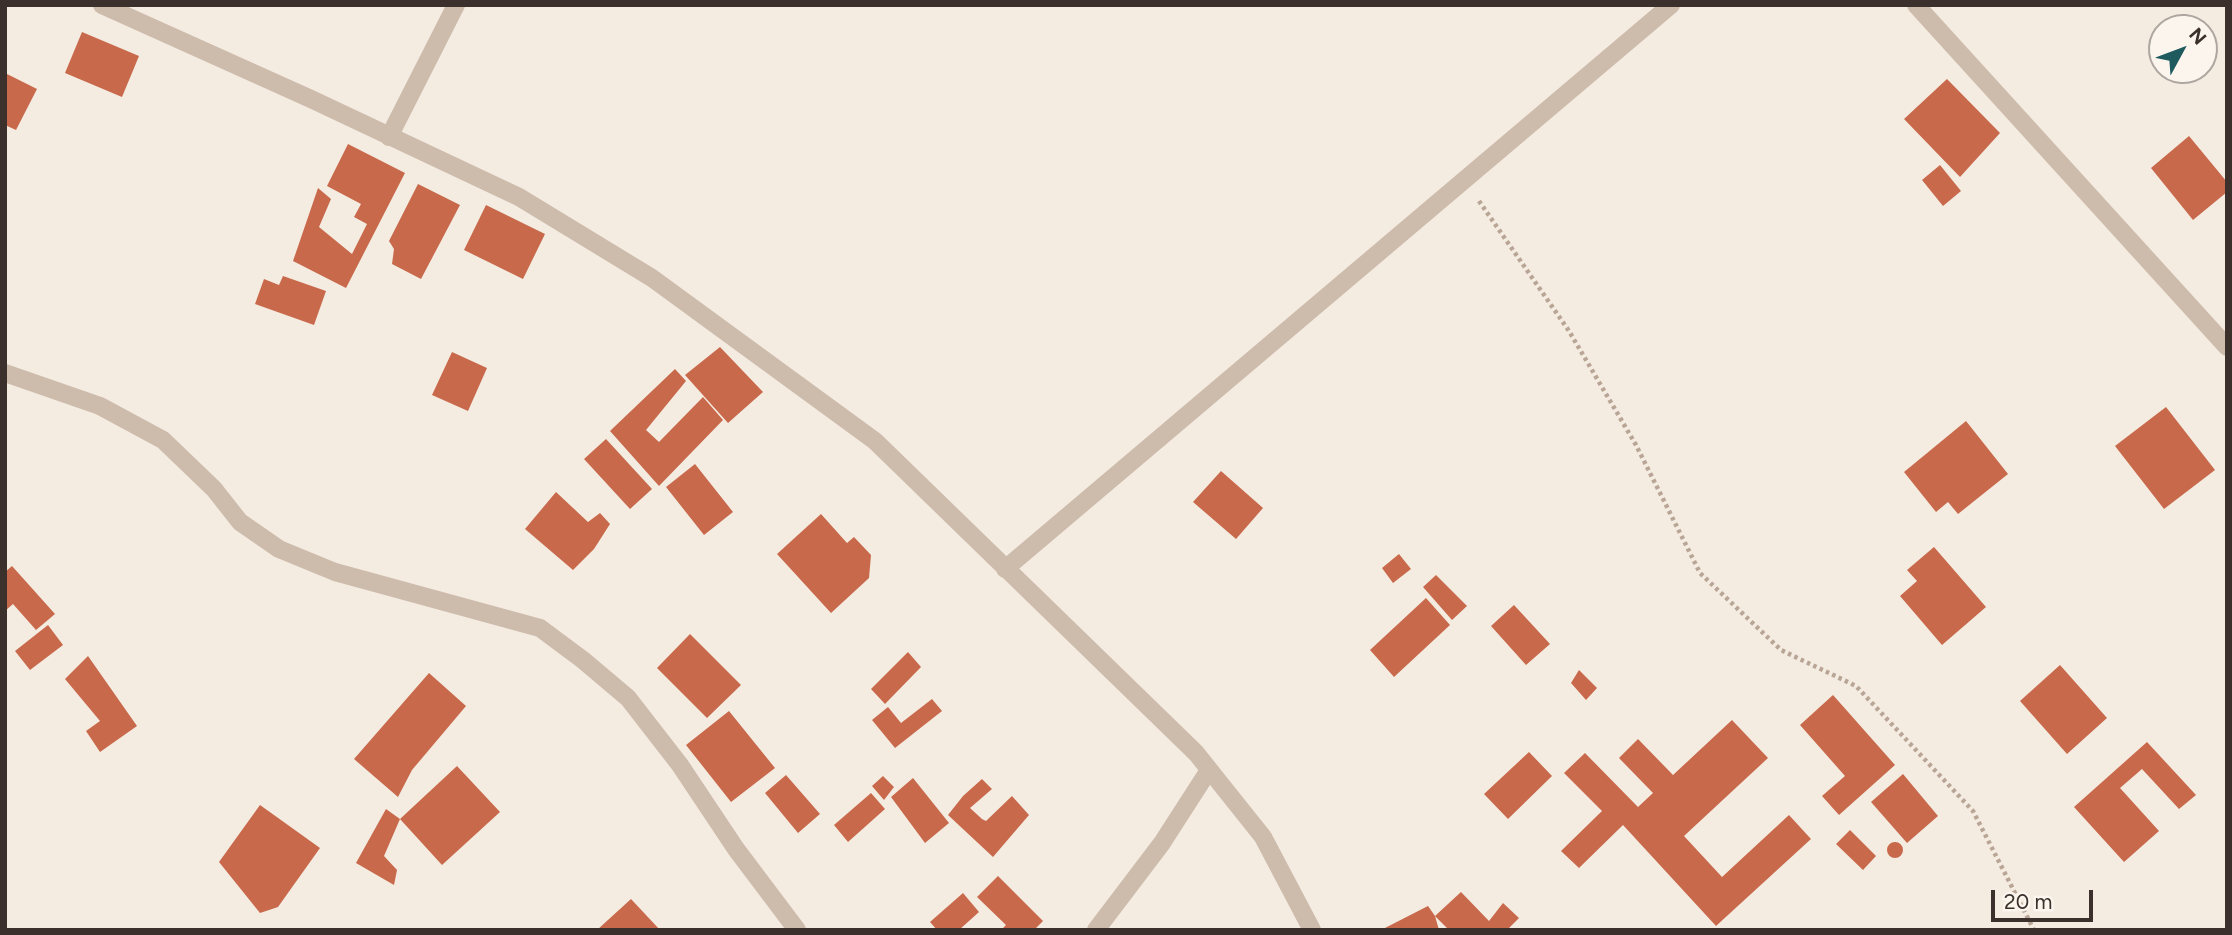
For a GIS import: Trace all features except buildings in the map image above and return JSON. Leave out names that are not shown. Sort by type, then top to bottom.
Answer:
[{"type":"street","points":[[102,5],[519,197],[652,278],[875,441],[1196,752],[1264,837],[1312,930]]},
{"type":"street","points":[[389,136],[456,5]]},
{"type":"street","points":[[1005,569],[1671,5]]},
{"type":"street","points":[[1916,5],[2227,347]]},
{"type":"street","points":[[5,373],[100,406],[163,440],[214,489],[240,522],[279,549],[335,572],[540,628],[628,698],[680,765],[736,849],[797,930]]},
{"type":"street","points":[[1096,930],[1162,843],[1209,769]]},
{"type":"path","points":[[1464,180],[1575,342],[1636,445],[1700,573],[1781,650],[1856,686],[1973,811],[2034,930]]}]
